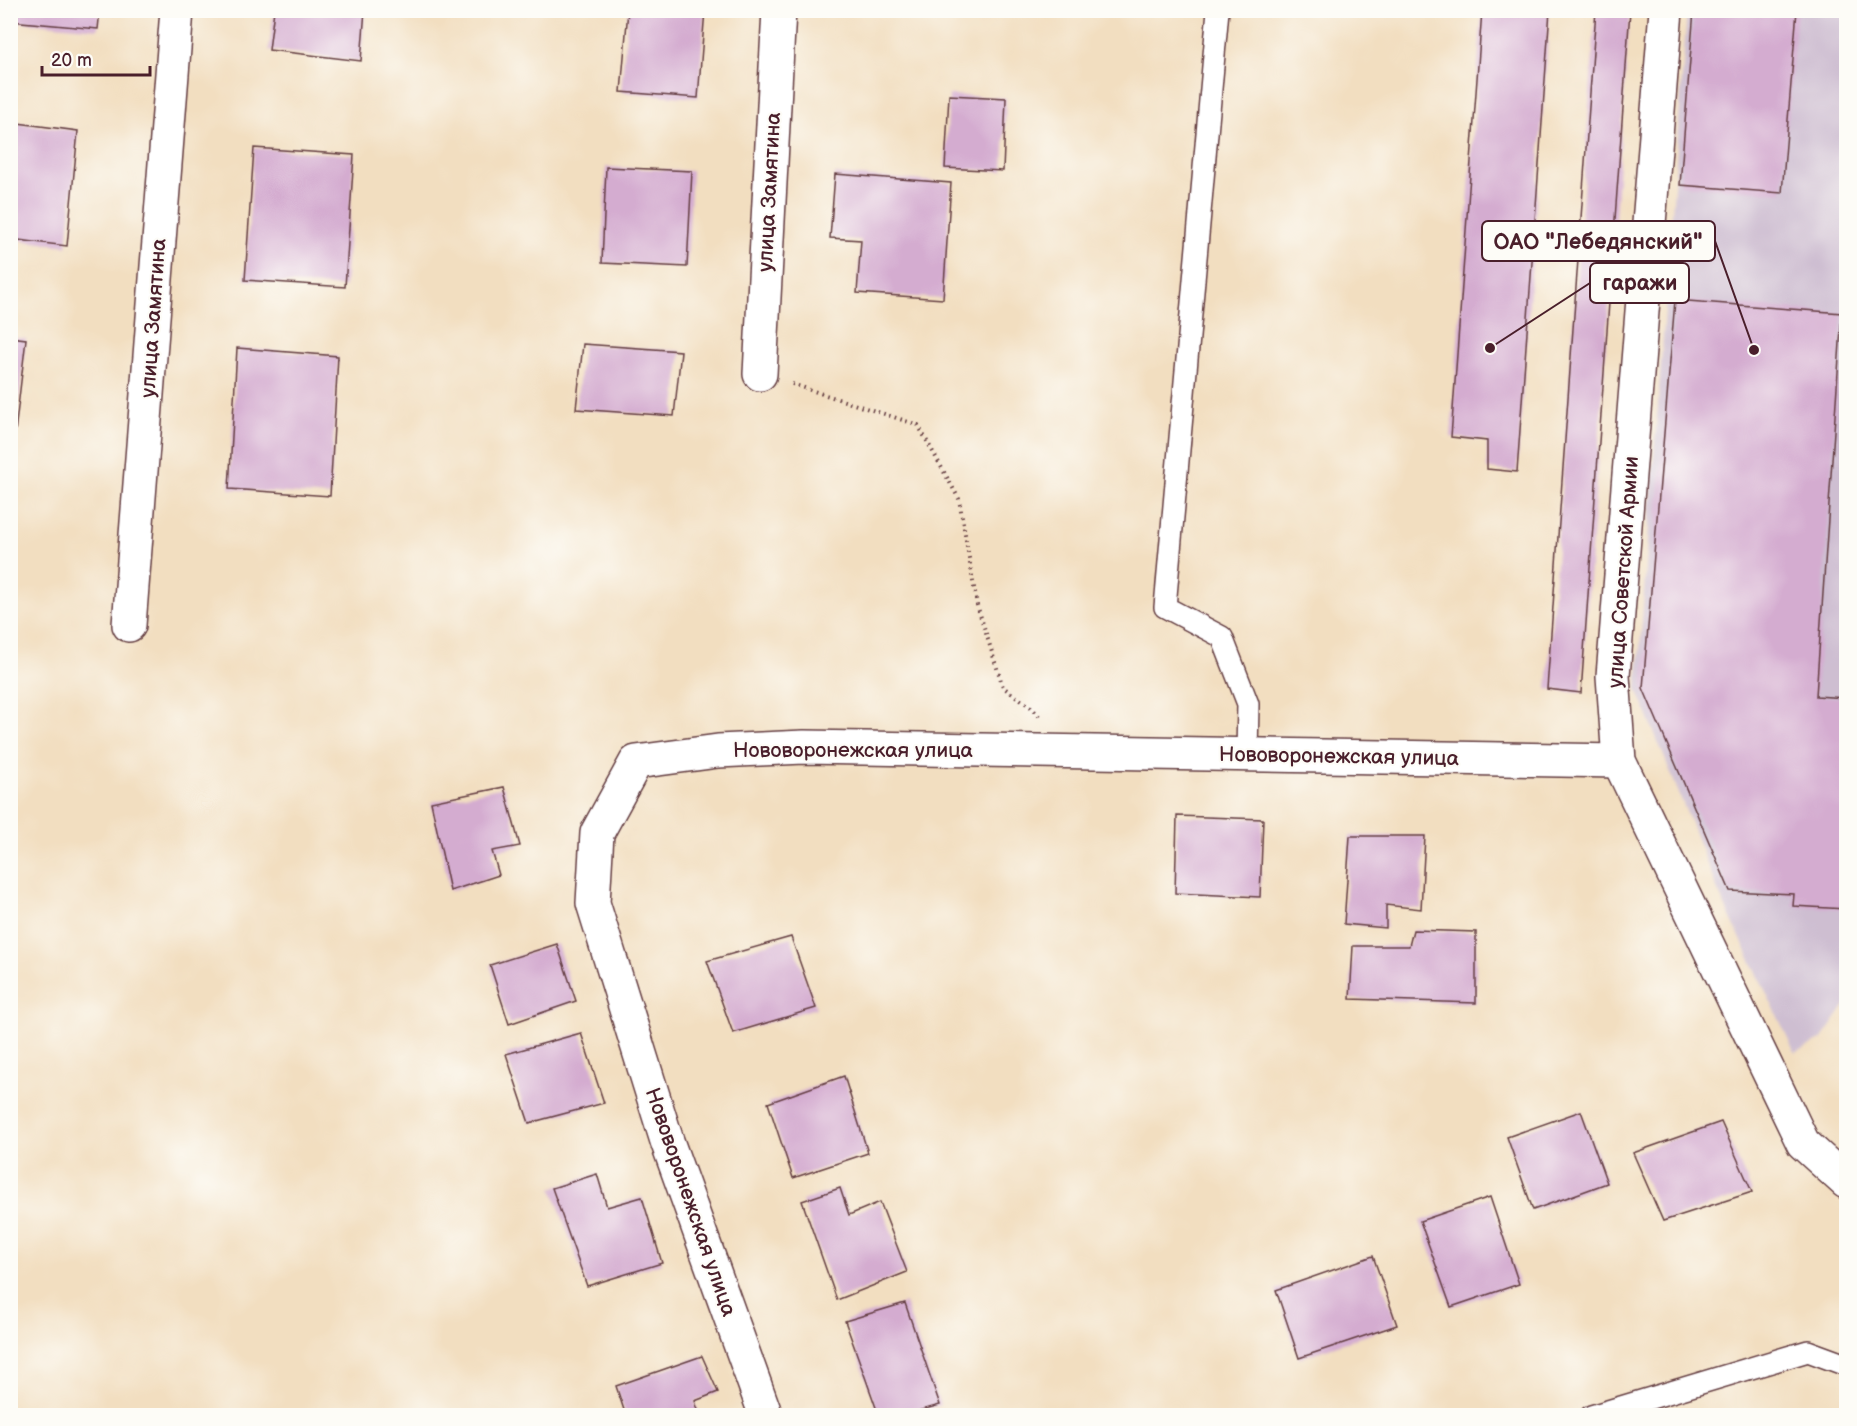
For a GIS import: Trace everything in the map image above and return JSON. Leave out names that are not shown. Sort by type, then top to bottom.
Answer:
[{"type":"street","name":"улица Замятина","points":[[129,625],[177,10]]},
{"type":"street","name":"улица Замятина","points":[[760,374],[779,10]]},
{"type":"street","name":"улица Советской Армии","points":[[1666,10],[1613,676],[1619,761],[1803,1143],[1846,1182]]},
{"type":"street","name":"Нововоронежская улица","points":[[766,1416],[667,1141],[593,903],[597,832],[636,762],[718,751],[804,747],[1619,761]]},
{"type":"lane","points":[[1218,10],[1166,607],[1222,637],[1248,704],[1248,754]]},
{"type":"lane","points":[[1591,1416],[1808,1351],[1846,1365]]},
{"type":"path","points":[[760,374],[918,424],[959,499],[977,605],[1002,687],[1031,707],[1072,751]]},
{"type":"shaded area","points":[[1687,11],[1846,11],[1846,1004],[1821,1040],[1795,1053],[1718,891],[1637,689]]},
{"type":"building","points":[[10,10],[100,10],[98,29],[10,21]]},
{"type":"building","points":[[274,10],[365,10],[361,61],[269,50]]},
{"type":"building","points":[[628,10],[705,10],[698,98],[621,92]]},
{"type":"building","points":[[1482,10],[1550,10],[1517,472],[1487,469],[1487,441],[1451,437]]},
{"type":"building","points":[[1596,10],[1630,10],[1581,693],[1547,689]]},
{"type":"building","points":[[1694,10],[1797,10],[1782,193],[1680,185]]},
{"type":"building","points":[[949,95],[1006,98],[1003,171],[945,168]]},
{"type":"building","points":[[10,122],[78,131],[67,246],[10,239]]},
{"type":"building","points":[[254,148],[354,155],[345,287],[245,280]]},
{"type":"building","points":[[606,167],[692,171],[687,267],[602,263]]},
{"type":"building","points":[[835,174],[951,183],[943,299],[857,293],[861,240],[830,238]]},
{"type":"building","points":[[1675,300],[1842,313],[1816,696],[1846,698],[1846,909],[1793,906],[1794,894],[1730,891],[1643,688]]},
{"type":"building","points":[[10,337],[26,339],[12,458],[10,458]]},
{"type":"building","points":[[583,344],[681,351],[674,416],[576,409]]},
{"type":"building","points":[[237,348],[338,356],[330,496],[229,489]]},
{"type":"building","points":[[504,787],[520,846],[492,851],[499,875],[450,891],[431,802]]},
{"type":"building","points":[[1177,816],[1263,819],[1260,897],[1175,893]]},
{"type":"building","points":[[1350,836],[1425,836],[1421,909],[1386,905],[1386,928],[1344,924]]},
{"type":"building","points":[[1413,930],[1476,932],[1476,1003],[1350,999],[1353,946],[1409,946]]},
{"type":"building","points":[[791,937],[816,1008],[733,1033],[707,961]]},
{"type":"building","points":[[557,944],[576,1001],[509,1024],[490,965]]},
{"type":"building","points":[[581,1033],[604,1103],[529,1123],[506,1054]]},
{"type":"building","points":[[844,1076],[868,1153],[793,1178],[768,1103]]},
{"type":"building","points":[[1581,1111],[1607,1183],[1533,1210],[1507,1137]]},
{"type":"building","points":[[1721,1122],[1752,1192],[1663,1221],[1633,1153]]},
{"type":"building","points":[[597,1174],[607,1207],[642,1197],[662,1263],[587,1286],[552,1188]]},
{"type":"building","points":[[840,1188],[849,1215],[880,1202],[907,1272],[837,1300],[802,1201]]},
{"type":"building","points":[[1490,1197],[1519,1284],[1451,1307],[1420,1221]]},
{"type":"building","points":[[1373,1256],[1397,1325],[1299,1358],[1276,1290]]},
{"type":"building","points":[[905,1303],[940,1405],[900,1416],[879,1416],[845,1321]]},
{"type":"building","points":[[702,1356],[718,1392],[695,1401],[700,1416],[626,1416],[616,1386]]},
{"type":"place","name":"гаражи","points":[[1490,348]]},
{"type":"place","name":"ОАО \"Лебедянский\"","points":[[1754,350]]}]
